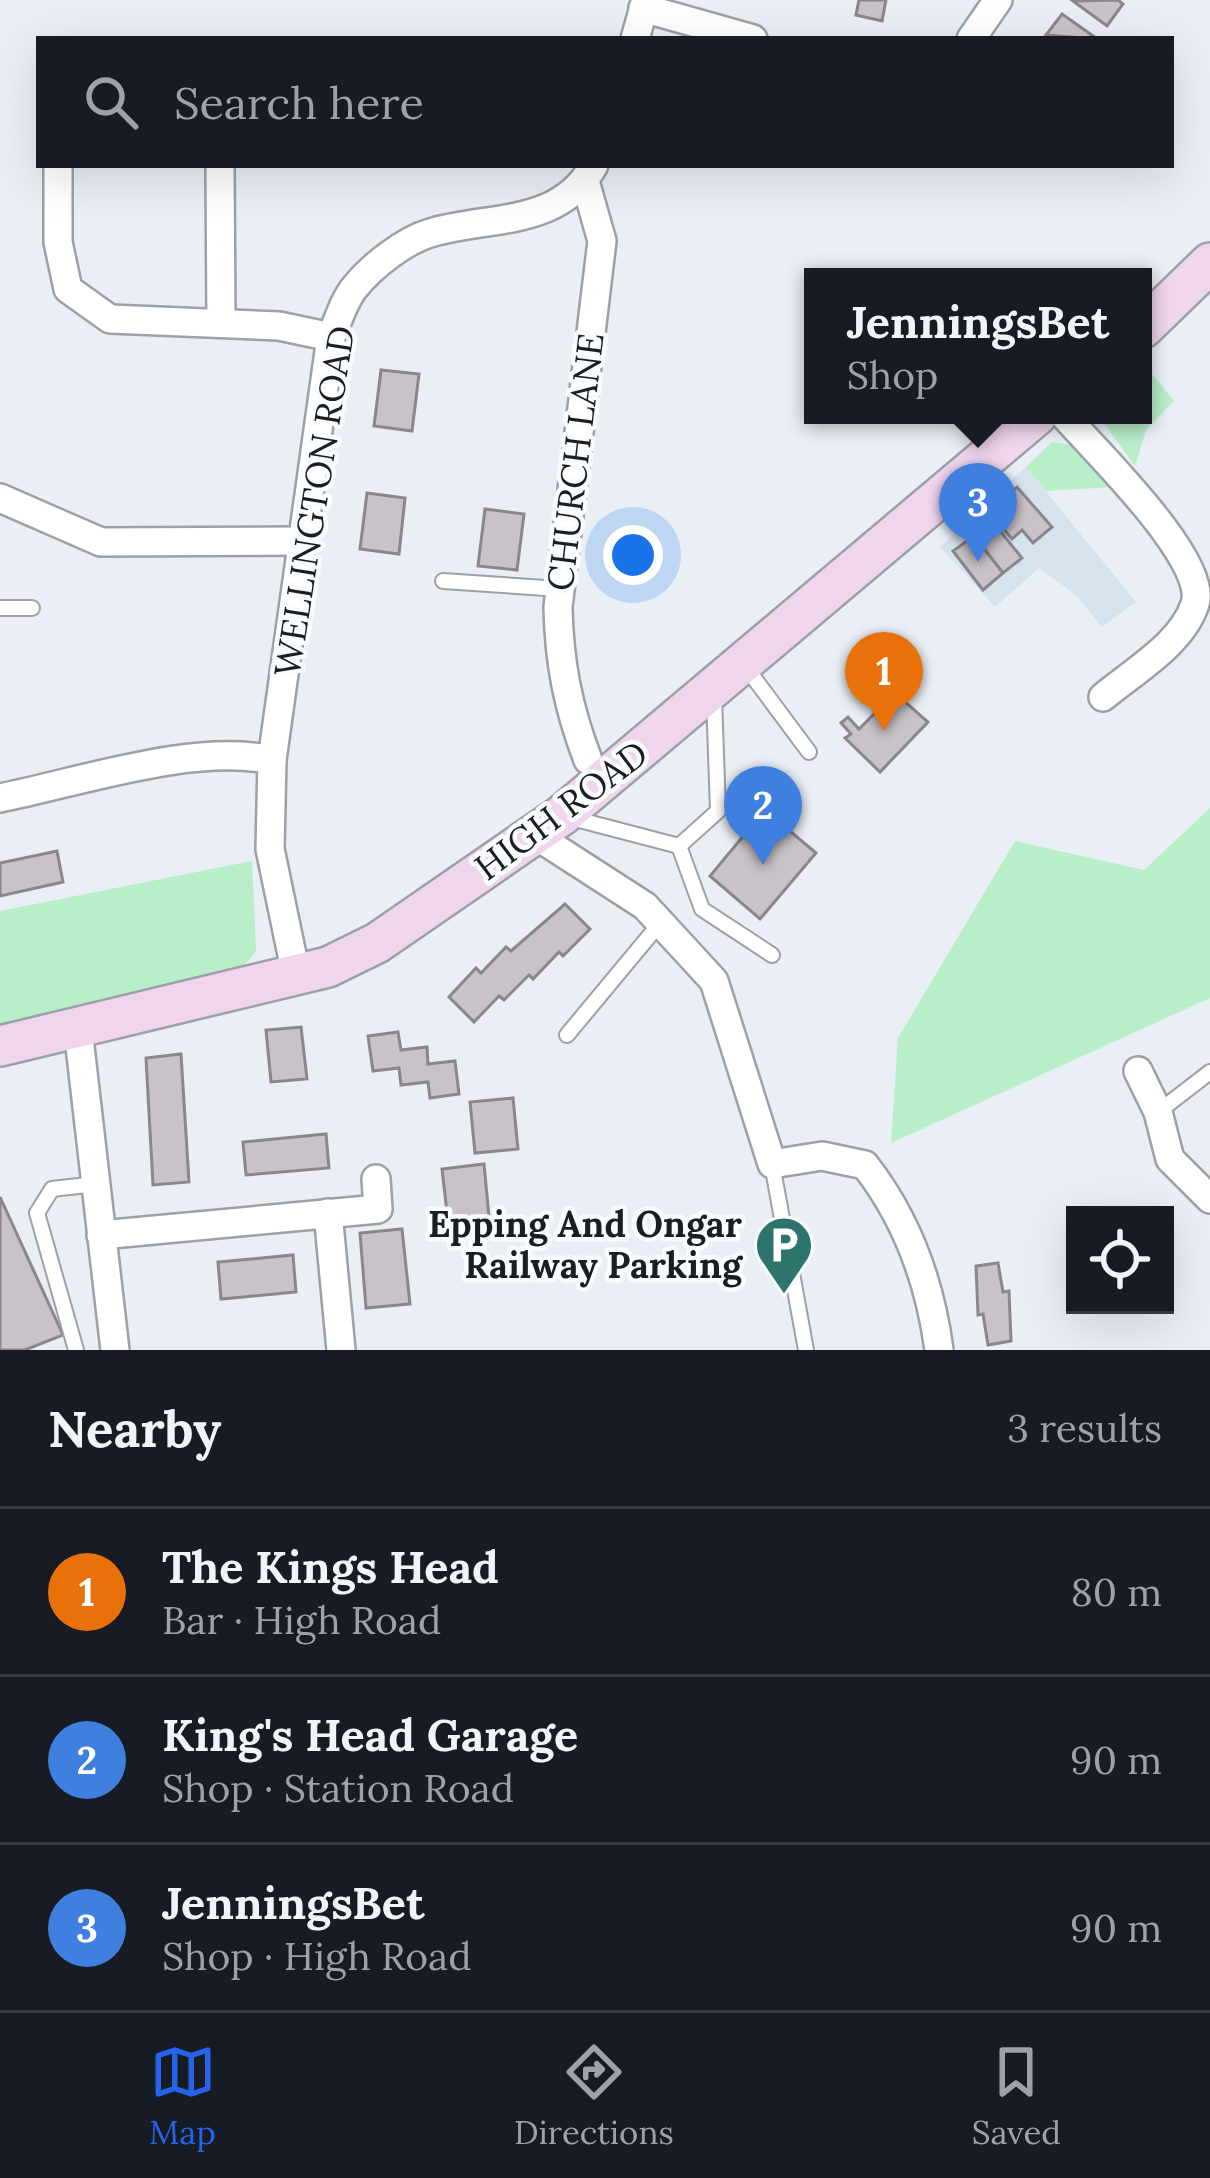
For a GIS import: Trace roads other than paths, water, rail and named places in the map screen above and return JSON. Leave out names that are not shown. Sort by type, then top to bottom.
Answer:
[{"type":"main road","points":[[1152,319],[1210,263]]},
{"type":"main road","name":"HIGH ROAD","points":[[0,1046],[328,967],[377,943],[548,825],[714,692],[1027,424]]},
{"type":"street","points":[[973,36],[998,0]]},
{"type":"street","points":[[636,36],[645,4],[744,36]]},
{"type":"street","points":[[58,168],[58,242],[68,290],[110,320],[279,326],[332,337]]},
{"type":"street","points":[[220,168],[221,322]]},
{"type":"street","name":"WELLINGTON ROAD","points":[[296,974],[271,850],[272,760],[284,689],[287,622],[332,337],[352,290],[396,252],[427,234],[537,214],[589,173]]},
{"type":"street","name":"CHURCH LANE","points":[[588,760],[570,715],[559,661],[560,590],[602,241],[589,173]]},
{"type":"street","points":[[1072,424],[1191,566],[1197,601],[1176,636],[1103,697]]},
{"type":"street","points":[[0,498],[101,542],[303,541]]},
{"type":"street","points":[[0,798],[179,761],[244,754],[272,760]]},
{"type":"street","points":[[548,825],[661,922],[714,981],[772,1164],[822,1156],[866,1165],[895,1203],[933,1302],[939,1350]]},
{"type":"street","points":[[78,1029],[115,1350]]},
{"type":"street","points":[[1138,1071],[1158,1112],[1170,1159],[1210,1198]]},
{"type":"street","points":[[101,1235],[378,1209],[376,1179]]},
{"type":"street","points":[[328,1213],[341,1350]]},
{"type":"lane","points":[[443,581],[560,590]]},
{"type":"lane","points":[[0,608],[32,608]]},
{"type":"lane","points":[[745,666],[809,752]]},
{"type":"lane","points":[[679,846],[718,811],[714,692]]},
{"type":"lane","points":[[548,825],[679,846]]},
{"type":"lane","points":[[679,846],[702,909],[772,955]]},
{"type":"lane","points":[[567,1035],[661,922]]},
{"type":"lane","points":[[1158,1112],[1210,1072]]},
{"type":"lane","points":[[772,1164],[806,1350]]},
{"type":"lane","points":[[76,1350],[37,1213],[52,1189],[96,1184]]},
{"type":"place","name":"JenningsBet","points":[[978,562]]},
{"type":"place","name":"The Kings Head","points":[[884,731]]},
{"type":"place","name":"King's Head Garage","points":[[763,865]]},
{"type":"place","name":"Epping And Ongar Railway Parking","points":[[784,1296]]}]
